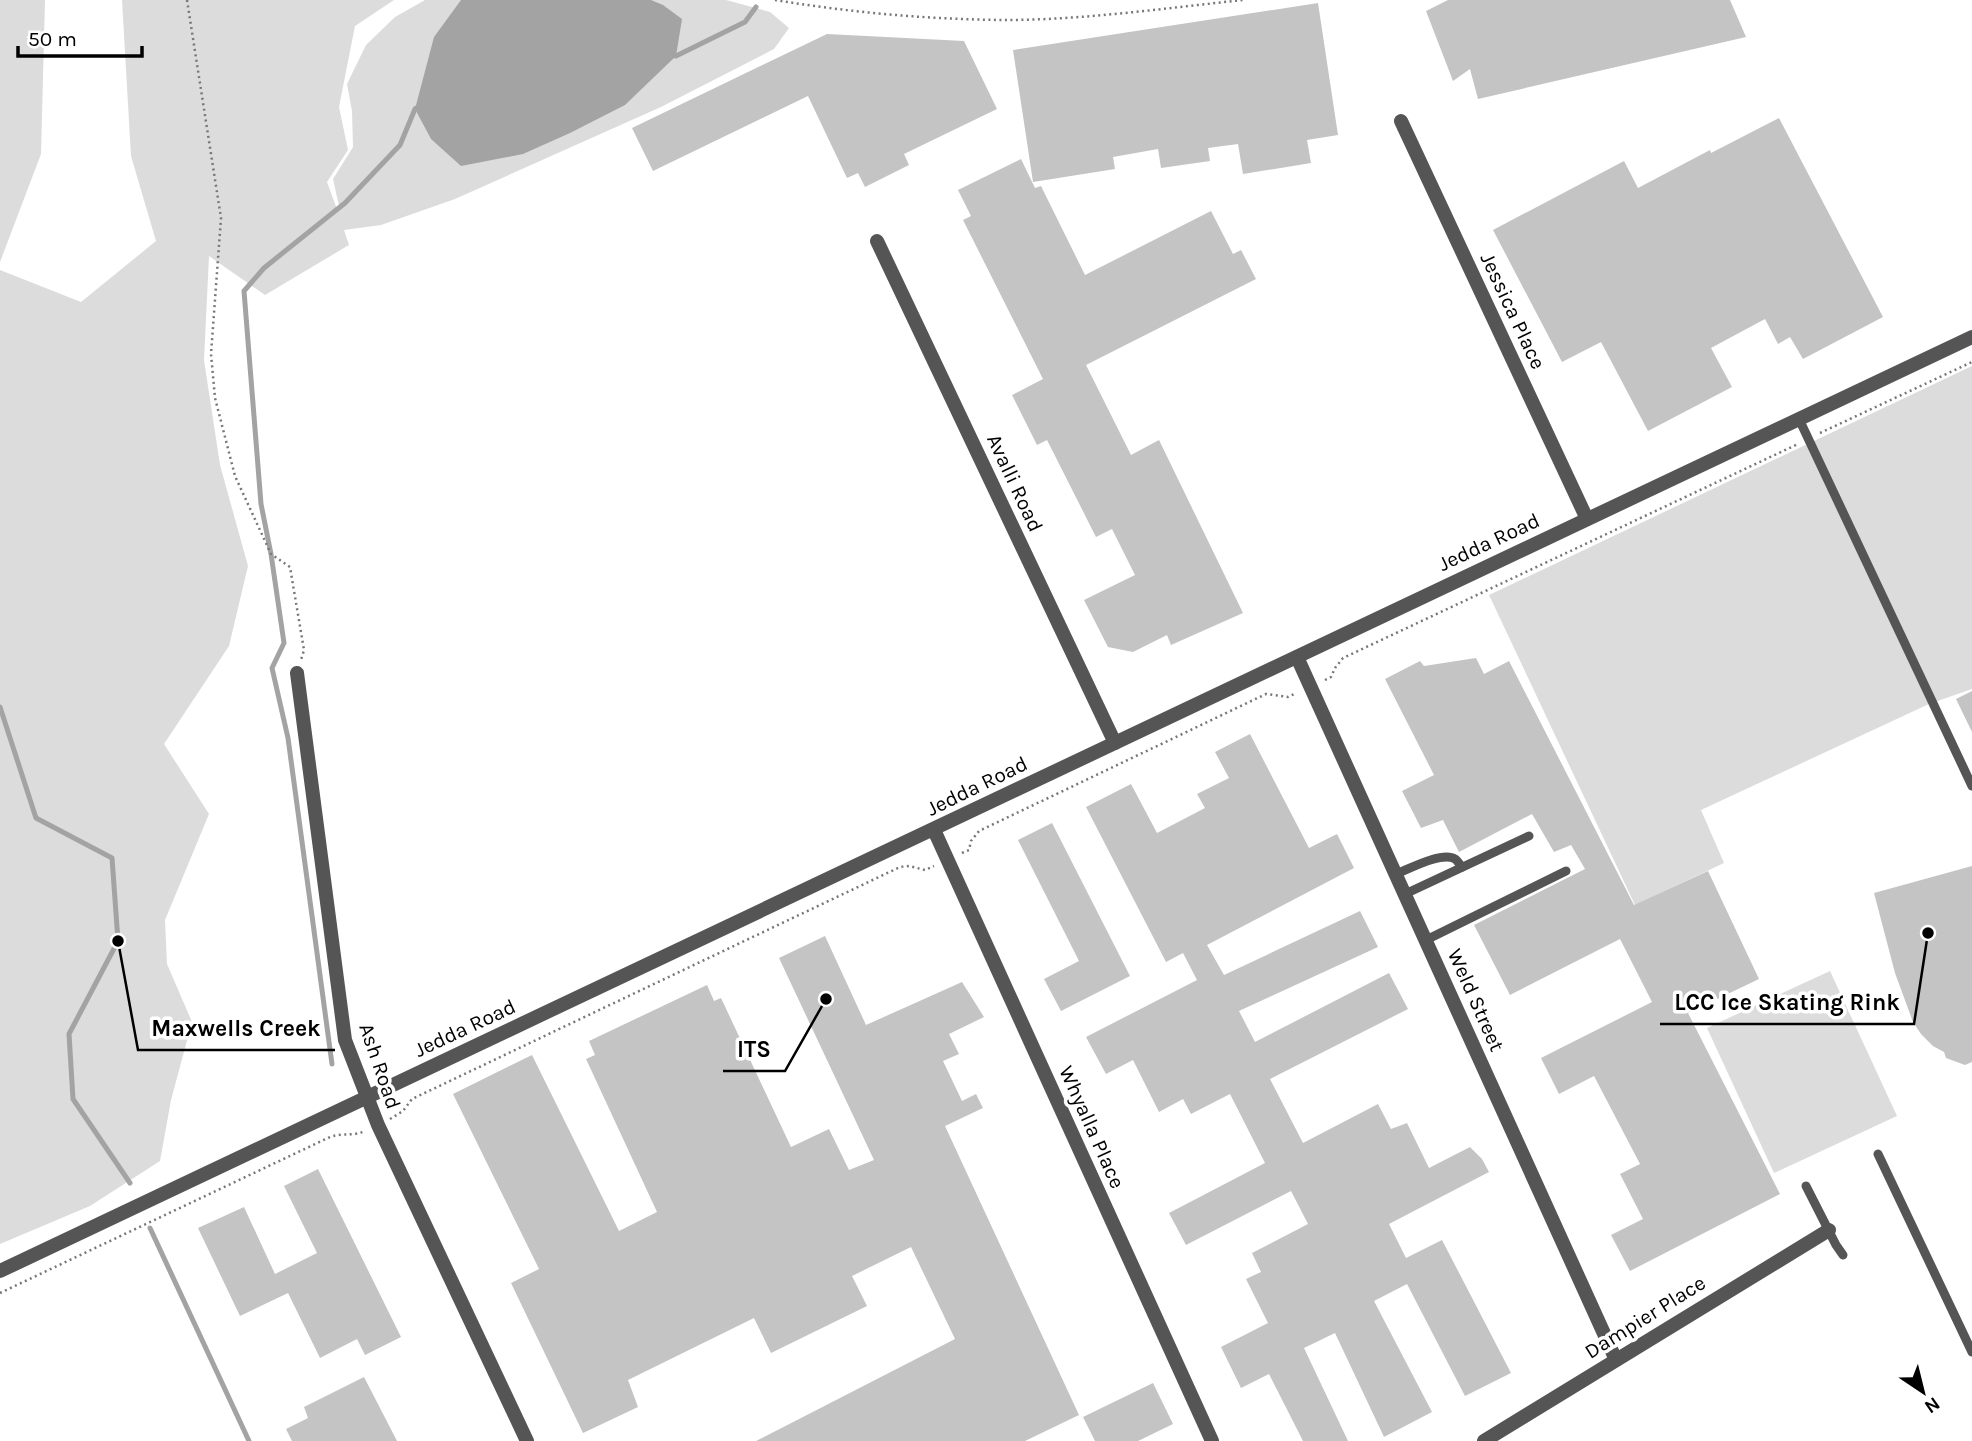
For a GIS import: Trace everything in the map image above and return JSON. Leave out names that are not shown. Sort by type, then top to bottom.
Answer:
[{"type":"street","name":"Jessica Place","points":[[1401,121],[1587,519]]},
{"type":"street","name":"Avalli Road","points":[[877,241],[1115,743]]},
{"type":"street","name":"Jedda Road","points":[[0,1271],[1972,337]]},
{"type":"street","name":"Weld Street","points":[[1297,657],[1616,1360]]},
{"type":"street","name":"Ash Road","points":[[297,673],[345,1040],[366,1097],[527,1441]]},
{"type":"street","name":"Whyalla Place","points":[[934,830],[1212,1441]]},
{"type":"street","name":"Dampier Place","points":[[1484,1441],[1829,1230]]},
{"type":"lane","points":[[1799,419],[1972,786]]},
{"type":"lane","points":[[1405,894],[1529,836]]},
{"type":"lane","points":[[1396,874],[1435,858],[1456,859],[1462,867]]},
{"type":"lane","points":[[1426,940],[1566,871]]},
{"type":"lane","points":[[1878,1154],[1972,1352]]},
{"type":"lane","points":[[1806,1186],[1843,1255]]},
{"type":"path","points":[[187,0],[220,218],[211,354],[215,398],[234,476],[271,554],[290,566],[303,650],[297,673]]},
{"type":"path","points":[[775,0],[833,10],[1015,20],[1086,16],[1243,0]]},
{"type":"path","points":[[1821,433],[1972,362]]},
{"type":"path","points":[[1331,677],[1343,658],[1796,445]]},
{"type":"path","points":[[969,850],[971,841],[979,831],[990,825],[1266,694],[1288,696]]},
{"type":"path","points":[[397,1115],[412,1099],[900,867],[925,870]]},
{"type":"path","points":[[0,1293],[341,1133],[356,1135]]},
{"type":"shaded area","points":[[0,0],[45,0],[41,154],[0,262]]},
{"type":"shaded area","points":[[122,0],[394,0],[355,26],[339,107],[348,150],[327,182],[338,212],[333,179],[353,147],[352,111],[347,84],[366,45],[395,17],[425,0],[726,0],[770,12],[789,28],[774,49],[661,107],[455,199],[381,225],[344,230],[349,245],[265,295],[209,256],[204,360],[220,465],[248,566],[229,646],[164,744],[209,814],[165,920],[167,964],[192,1022],[171,1100],[160,1161],[90,1206],[0,1244],[0,270],[81,302],[156,241],[131,156]]},
{"type":"shaded area","points":[[461,0],[651,0],[682,19],[676,56],[625,105],[523,154],[461,166],[431,139],[415,109],[434,37]]},
{"type":"shaded area","points":[[1972,366],[1972,689],[1929,704],[1701,810],[1724,863],[1635,905],[1489,595]]},
{"type":"shaded area","points":[[1830,971],[1897,1116],[1774,1173],[1707,1028]]},
{"type":"building","points":[[1448,0],[1730,0],[1746,37],[1478,99],[1470,69],[1453,81],[1426,11]]},
{"type":"building","points":[[1318,3],[1338,135],[1307,140],[1311,163],[1243,174],[1238,144],[1208,148],[1210,161],[1161,168],[1158,149],[1113,157],[1115,169],[1033,182],[1013,50]]},
{"type":"building","points":[[827,34],[964,41],[997,109],[904,154],[909,165],[865,187],[858,173],[847,178],[808,96],[653,171],[632,128]]},
{"type":"building","points":[[1779,118],[1883,317],[1803,359],[1790,337],[1778,344],[1765,319],[1711,348],[1732,387],[1648,431],[1601,342],[1562,362],[1493,230],[1624,161],[1638,188]]},
{"type":"building","points":[[1021,159],[1035,188],[1041,186],[1085,275],[1211,211],[1233,254],[1241,250],[1256,279],[1086,365],[1131,455],[1159,440],[1243,613],[1171,645],[1167,635],[1133,652],[1108,647],[1084,600],[1135,575],[1112,529],[1096,537],[1047,440],[1037,445],[1012,395],[1043,379],[963,220],[971,216],[958,190]]},
{"type":"building","points":[[1476,658],[1484,674],[1509,661],[1634,905],[1708,871],[1759,979],[1688,1013],[1780,1194],[1630,1271],[1611,1235],[1643,1219],[1620,1174],[1640,1164],[1594,1076],[1559,1094],[1541,1058],[1652,1002],[1620,939],[1510,995],[1474,925],[1585,869],[1571,845],[1554,852],[1532,814],[1459,852],[1443,820],[1421,828],[1402,791],[1434,775],[1385,679],[1420,661],[1424,666]]},
{"type":"building","points":[[1972,691],[1972,732],[1956,699]]},
{"type":"building","points":[[1250,734],[1309,848],[1337,834],[1354,868],[1207,945],[1224,975],[1360,911],[1378,947],[1239,1011],[1255,1042],[1389,973],[1408,1009],[1270,1079],[1303,1143],[1378,1104],[1391,1129],[1407,1123],[1429,1168],[1470,1147],[1482,1159],[1489,1172],[1389,1224],[1406,1258],[1442,1240],[1511,1373],[1465,1396],[1407,1284],[1374,1301],[1432,1412],[1384,1437],[1335,1333],[1304,1348],[1348,1441],[1303,1441],[1269,1374],[1241,1388],[1221,1347],[1268,1323],[1246,1279],[1261,1272],[1252,1253],[1308,1224],[1291,1191],[1186,1245],[1169,1213],[1265,1163],[1230,1094],[1191,1114],[1183,1099],[1159,1112],[1133,1060],[1106,1074],[1086,1037],[1197,980],[1183,953],[1166,962],[1086,807],[1131,784],[1157,833],[1205,808],[1197,794],[1229,778],[1215,752]]},
{"type":"building","points":[[1052,823],[1130,976],[1061,1011],[1044,979],[1079,961],[1018,840]]},
{"type":"building","points":[[1972,866],[1972,1062],[1965,1065],[1946,1058],[1944,1052],[1933,1046],[1913,1022],[1895,973],[1874,893]]},
{"type":"building","points":[[825,936],[866,1025],[962,982],[984,1017],[949,1034],[959,1054],[943,1061],[962,1101],[976,1094],[983,1108],[945,1126],[1079,1415],[1025,1441],[756,1441],[955,1339],[911,1247],[852,1276],[867,1306],[771,1353],[754,1318],[628,1380],[638,1407],[583,1433],[511,1283],[539,1269],[453,1094],[532,1055],[619,1231],[657,1212],[586,1059],[595,1055],[589,1041],[707,985],[714,1001],[721,998],[791,1147],[829,1129],[849,1170],[874,1160],[779,958]]},
{"type":"building","points":[[318,1169],[401,1337],[365,1355],[357,1339],[320,1358],[288,1293],[240,1316],[198,1228],[244,1207],[275,1274],[317,1253],[284,1186]]},
{"type":"building","points":[[364,1377],[397,1441],[292,1441],[286,1429],[308,1418],[304,1407]]},
{"type":"building","points":[[1153,1383],[1173,1424],[1138,1441],[1095,1441],[1083,1417]]},
{"type":"waterway","points":[[670,55],[676,56],[745,22],[756,7]]},
{"type":"waterway","points":[[332,1064],[288,738],[272,668],[284,643],[261,504],[244,291],[264,268],[345,203],[400,145],[415,109],[420,106]]},
{"type":"waterway","points":[[0,707],[36,818],[112,858],[118,941],[69,1034],[73,1099],[130,1183]]},
{"type":"waterway","points":[[150,1228],[249,1441]]},
{"type":"place","name":"LCC Ice Skating Rink","points":[[1928,933]]},
{"type":"place","name":"Maxwells Creek","points":[[118,941]]},
{"type":"place","name":"ITS","points":[[826,999]]}]
